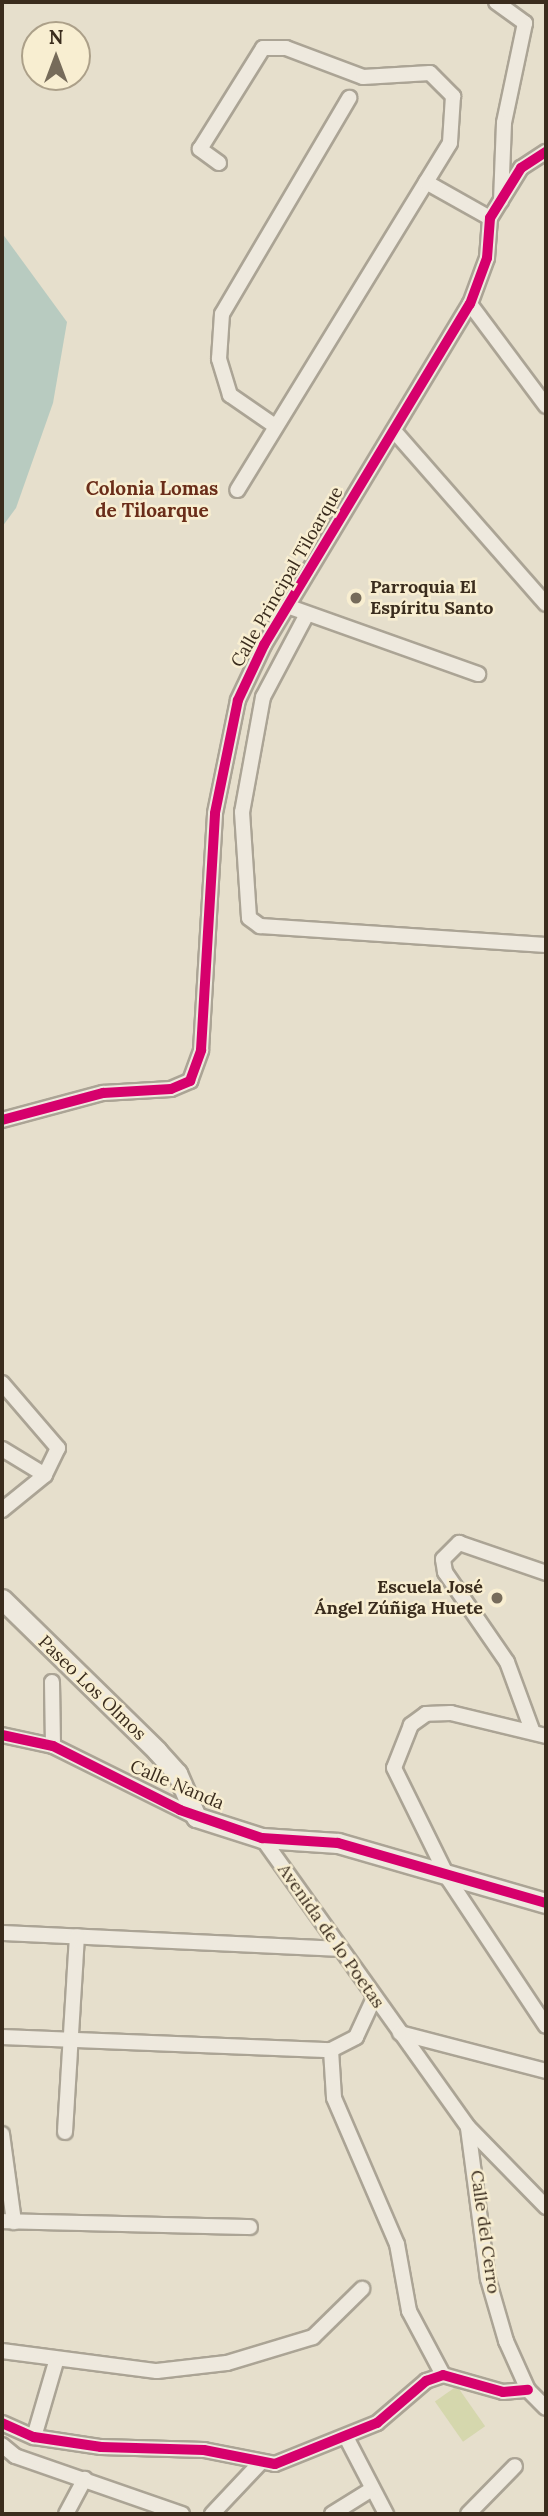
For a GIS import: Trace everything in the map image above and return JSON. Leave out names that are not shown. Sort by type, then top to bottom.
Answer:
[{"type":"street","points":[[496,2],[526,23],[504,123],[501,201]]},
{"type":"street","points":[[219,163],[200,149],[256,52],[272,46],[363,76],[415,71],[445,83],[455,121],[426,183],[237,490]]},
{"type":"street","points":[[275,426],[230,395],[219,359],[222,314],[349,98]]},
{"type":"street","points":[[426,183],[490,218],[521,168],[546,152]]},
{"type":"street","name":"Calle Principal Tiloarque","points":[[2,1120],[103,1093],[171,1089],[190,1081],[201,1050],[215,813],[226,749],[250,672],[470,303],[487,258],[490,218]]},
{"type":"street","points":[[470,303],[546,406]]},
{"type":"street","points":[[394,432],[546,604]]},
{"type":"street","points":[[287,606],[478,674]]},
{"type":"street","points":[[307,614],[263,697],[242,812],[249,918],[260,926],[546,945]]},
{"type":"street","points":[[2,1383],[55,1438],[57,1455],[44,1475],[2,1510]]},
{"type":"street","points":[[2,1449],[44,1475]]},
{"type":"street","points":[[539,1733],[507,1662],[444,1572],[443,1559],[459,1543],[546,1573]]},
{"type":"street","name":"Paseo Los Olmos","points":[[2,1599],[158,1751],[177,1773],[196,1817]]},
{"type":"street","points":[[52,1682],[52,1746]]},
{"type":"street","points":[[539,1733],[451,1713],[426,1714],[411,1725],[394,1768],[449,1880],[546,2026]]},
{"type":"street","name":"Calle Nanda","points":[[2,1735],[52,1746],[196,1817],[262,1838],[338,1843],[449,1880],[546,1903]]},
{"type":"street","name":"Avenida de lo Poetas","points":[[262,1838],[468,2127],[546,2207]]},
{"type":"street","points":[[2,1933],[340,1949]]},
{"type":"street","points":[[65,2132],[77,1936]]},
{"type":"street","points":[[2,2037],[331,2050],[356,2037],[374,1998]]},
{"type":"street","points":[[400,2033],[546,2071]]},
{"type":"street","points":[[331,2050],[334,2098],[397,2244],[409,2311],[443,2375]]},
{"type":"street","name":"Calle del Cerro","points":[[468,2127],[488,2279],[528,2390],[546,2408]]},
{"type":"street","points":[[2,2134],[8,2221],[250,2227]]},
{"type":"street","points":[[2,2351],[56,2362],[157,2371],[276,2351],[313,2337],[362,2289]]},
{"type":"street","points":[[34,2437],[56,2362]]},
{"type":"street","points":[[2,2423],[34,2437],[101,2447],[204,2450],[275,2464],[377,2423],[426,2381],[443,2375],[503,2392],[528,2390]]},
{"type":"street","points":[[345,2437],[386,2514]]},
{"type":"street","points":[[2,2445],[15,2456],[181,2514]]},
{"type":"street","points":[[212,2514],[261,2462]]},
{"type":"street","points":[[468,2514],[515,2466]]},
{"type":"street","points":[[66,2514],[85,2479]]},
{"type":"street","points":[[332,2514],[372,2489]]},
{"type":"green space","points":[[457,2386],[485,2426],[463,2442],[435,2401]]},
{"type":"shaded area","points":[[2,233],[67,322],[53,403],[16,508],[2,527]]},
{"type":"cycle path","points":[[2,1120],[103,1093],[171,1089],[190,1081],[201,1050],[215,813],[238,700],[264,645],[470,304],[487,258],[490,218],[521,168],[546,152]]},
{"type":"cycle path","points":[[2,1735],[53,1746],[180,1810],[262,1838],[338,1843],[546,1903]]},
{"type":"cycle path","points":[[2,2423],[34,2437],[101,2447],[204,2450],[275,2464],[377,2423],[426,2381],[443,2375],[503,2392],[528,2390]]},
{"type":"place","name":"Parroquia El Espíritu Santo","points":[[356,598]]},
{"type":"place","name":"Escuela José Ángel Zúñiga Huete","points":[[497,1598]]},
{"type":"district","name":"Colonia Lomas de Tiloarque","points":[[152,500]]}]
